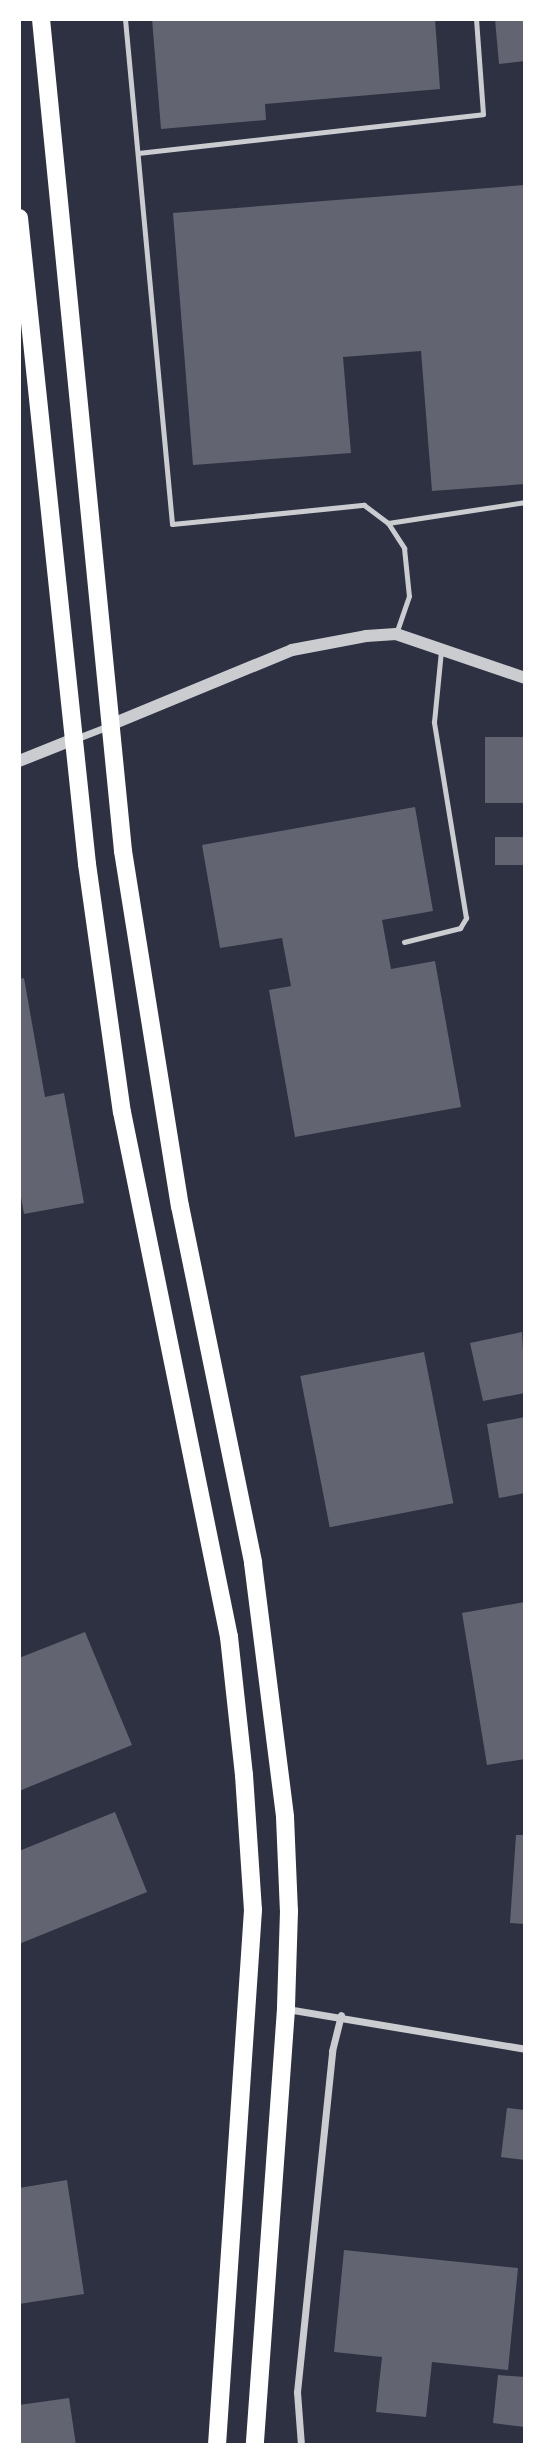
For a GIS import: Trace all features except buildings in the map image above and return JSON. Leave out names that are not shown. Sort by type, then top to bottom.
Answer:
[{"type":"main road","points":[[41,19],[110,725],[140,968],[180,1206],[264,1633],[285,1817],[289,1911],[286,2009],[255,2445]]},
{"type":"main road","points":[[19,218],[74,739],[122,1112],[229,1637],[244,1775],[253,1910],[217,2445]]},
{"type":"street","points":[[19,761],[292,650],[396,634],[441,647],[525,678]]},
{"type":"street","points":[[286,2009],[341,2015],[525,2049]]},
{"type":"street","points":[[300,2445],[297,2392],[332,2051],[341,2015]]},
{"type":"lane","points":[[125,19],[172,524],[365,505],[388,523],[404,548],[409,596],[396,634]]},
{"type":"lane","points":[[138,153],[483,114],[476,19]]},
{"type":"lane","points":[[388,523],[525,502]]},
{"type":"lane","points":[[404,942],[460,928],[467,918],[434,722],[441,647]]}]
